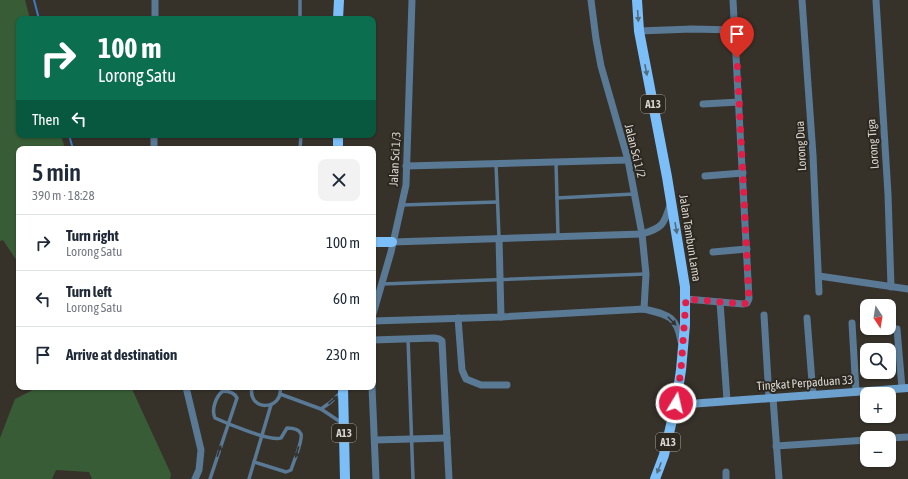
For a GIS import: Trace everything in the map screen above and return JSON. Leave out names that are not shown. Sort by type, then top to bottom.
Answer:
[{"type":"main road","points":[[338,16],[339,0]]},
{"type":"main road","name":"Jalan Tambun Lama","points":[[636,0],[639,32],[684,273],[686,304],[683,350],[676,403],[664,455],[655,479]]},
{"type":"main road","points":[[376,242],[392,242]]},
{"type":"main road","name":"A13","points":[[343,390],[346,479]]},
{"type":"street","points":[[155,0],[155,16]]},
{"type":"street","name":"Jalan Sci 1/3","points":[[376,304],[406,185],[412,0]]},
{"type":"street","name":"Jalan Sci 1/2","points":[[591,0],[601,66],[628,160],[642,234],[646,274],[644,309]]},
{"type":"street","points":[[686,304],[720,302],[743,304],[749,301],[733,0]]},
{"type":"street","name":"Lorong Dua","points":[[802,0],[813,156],[819,292]]},
{"type":"street","name":"Lorong Tiga","points":[[876,0],[888,194],[891,287]]},
{"type":"street","points":[[639,32],[692,29],[735,30]]},
{"type":"street","points":[[703,104],[739,102]]},
{"type":"street","points":[[406,166],[628,160]]},
{"type":"street","points":[[704,176],[743,173]]},
{"type":"street","points":[[392,242],[642,234],[657,230],[666,219],[671,202]]},
{"type":"street","points":[[498,238],[501,317]]},
{"type":"street","points":[[713,252],[747,249]]},
{"type":"street","points":[[819,276],[908,289]]},
{"type":"street","points":[[720,302],[727,400]]},
{"type":"street","points":[[376,321],[501,317],[644,309],[664,314],[673,321],[678,328],[683,350]]},
{"type":"street","points":[[764,314],[779,479]]},
{"type":"street","points":[[458,318],[462,370],[466,379],[481,385],[507,385]]},
{"type":"street","points":[[807,318],[813,395]]},
{"type":"street","points":[[852,323],[856,392]]},
{"type":"street","points":[[897,329],[905,388]]},
{"type":"street","points":[[376,340],[434,338],[442,341],[449,479]]},
{"type":"street","name":"Tingkat Perpaduan 33","points":[[676,403],[689,404],[905,388]]},
{"type":"street","points":[[187,390],[201,450],[199,470],[195,479]]},
{"type":"street","points":[[372,390],[376,479]]},
{"type":"street","points":[[896,438],[908,437]]},
{"type":"street","points":[[375,440],[447,438]]},
{"type":"street","points":[[776,446],[860,440]]},
{"type":"lane","points":[[300,0],[300,16]]},
{"type":"lane","points":[[556,162],[558,236]]},
{"type":"lane","points":[[496,164],[498,238]]},
{"type":"lane","points":[[556,198],[634,194]]},
{"type":"lane","points":[[401,205],[497,202]]},
{"type":"lane","points":[[382,284],[646,274]]},
{"type":"lane","points":[[408,338],[413,479]]},
{"type":"lane","points":[[222,390],[214,408],[213,414],[215,418],[275,440],[280,439],[287,428],[299,431],[301,436],[291,470],[286,472],[254,462]]},
{"type":"lane","points":[[210,479],[237,398],[235,394],[226,390]]},
{"type":"lane","points":[[252,390],[252,395],[255,401],[264,406],[271,405],[277,400],[280,390]]},
{"type":"lane","points":[[321,409],[331,402],[341,390]]},
{"type":"lane","points":[[280,394],[321,409],[343,423]]},
{"type":"lane","points":[[249,479],[271,405]]},
{"type":"green space","points":[[0,0],[25,0],[29,16],[16,16],[16,138],[62,138],[64,146],[16,146],[16,260],[3,240],[0,241]]},
{"type":"green space","points":[[33,390],[132,390],[171,474],[170,479],[92,479],[89,472],[56,470],[52,479],[0,479],[0,438],[15,399]]},
{"type":"waterway","points":[[34,0],[38,16]]},
{"type":"waterway","points":[[70,138],[72,146]]},
{"type":"route","points":[[676,403],[681,370],[686,299],[743,304],[749,301],[737,58]]}]
